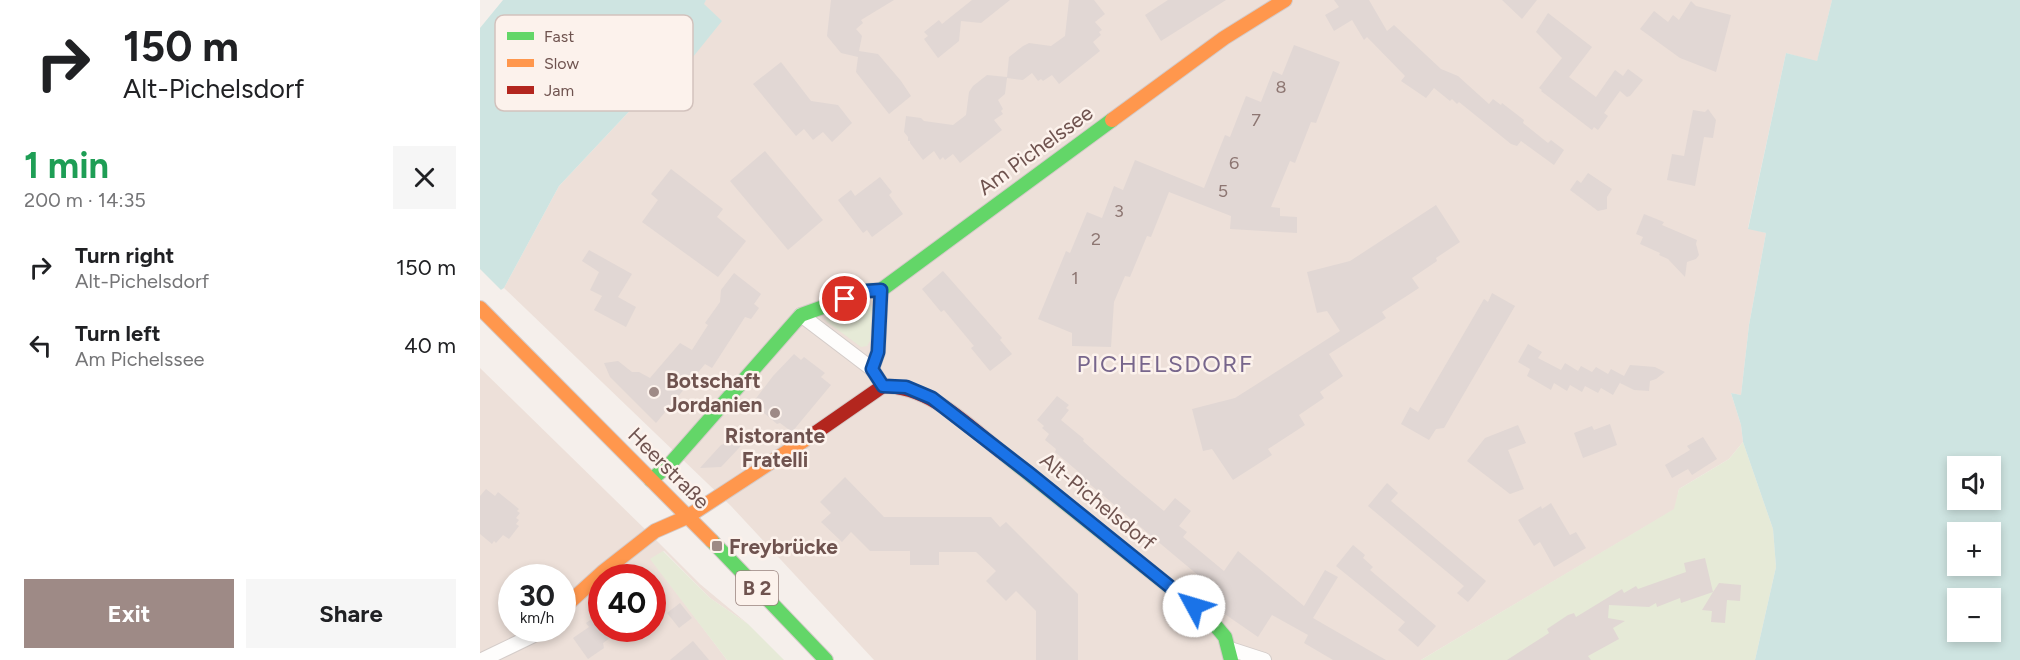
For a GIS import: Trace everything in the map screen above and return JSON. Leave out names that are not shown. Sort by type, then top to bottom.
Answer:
[{"type":"street","name":"Am Pichelssee","points":[[801,315],[867,291],[881,290],[1224,38],[1285,0]]},
{"type":"street","points":[[872,369],[878,352],[881,290]]},
{"type":"street","name":"Heerstraße","points":[[480,308],[826,660]]},
{"type":"street","points":[[576,596],[655,531],[687,517],[791,450],[883,386],[872,369],[801,315],[671,463],[651,480]]},
{"type":"street","name":"Alt-Pichelsdorf","points":[[883,386],[906,387],[932,398],[1210,619],[1224,634],[1230,654]]},
{"type":"street","points":[[482,660],[519,642]]},
{"type":"street","points":[[1230,654],[1264,660]]},
{"type":"shaded area","points":[[503,0],[706,0],[704,4],[722,21],[693,57],[693,15],[495,15],[495,111],[630,111],[559,186],[504,288],[480,303],[480,126],[480,28]]},
{"type":"shaded area","points":[[706,0],[1832,0],[1817,62],[1786,53],[1748,228],[1766,233],[1749,325],[1741,395],[1731,393],[1741,425],[1743,442],[1729,459],[1679,489],[1675,509],[1421,660],[874,660],[731,506],[504,288],[559,186],[630,111],[693,111],[693,56],[721,21],[703,4]]},
{"type":"shaded area","points":[[1832,0],[2020,0],[2020,660],[1755,660],[1776,567],[1773,529],[1743,442],[1741,425],[1731,393],[1741,395],[1749,325],[1766,233],[1748,229],[1786,53],[1817,61]]},
{"type":"shaded area","points":[[480,368],[700,584],[748,624],[710,598],[664,551],[651,559],[655,564],[588,564],[588,642],[666,642],[666,579],[727,660],[480,660]]},
{"type":"green space","points":[[864,298],[872,307],[870,341],[867,346],[861,347],[826,321],[825,315]]},
{"type":"green space","points":[[1743,442],[1773,529],[1776,567],[1755,660],[1421,660],[1674,509],[1679,489],[1729,459]]},
{"type":"green space","points":[[663,551],[710,598],[748,624],[784,660],[727,660],[666,580],[666,564],[654,564],[650,559]]},
{"type":"pier","points":[[480,269],[503,292],[480,306]]},
{"type":"building","points":[[831,0],[894,0],[861,20],[863,23],[856,29],[862,36],[859,51],[878,54],[911,96],[889,114],[856,72],[858,57],[841,53],[827,36]]},
{"type":"building","points":[[972,0],[1010,0],[981,23],[961,21],[959,41],[938,58],[924,39],[928,36],[924,32],[939,20],[942,24]]},
{"type":"building","points":[[1069,0],[1094,0],[1105,14],[1095,22],[1102,30],[1099,32],[1101,35],[1093,42],[1100,51],[1059,84],[1052,75],[1043,81],[1041,79],[1038,81],[1032,73],[1023,80],[1007,78],[1005,94],[998,100],[1003,114],[994,120],[1002,130],[960,163],[953,154],[945,160],[943,157],[940,160],[934,151],[923,160],[904,132],[906,116],[953,125],[966,115],[969,92],[973,86],[987,75],[1007,77],[1009,57],[1029,43],[1051,46],[1065,36]]},
{"type":"building","points":[[1168,0],[1226,0],[1161,41],[1145,15]]},
{"type":"building","points":[[1334,0],[1369,0],[1387,31],[1394,25],[1441,69],[1458,76],[1489,104],[1493,99],[1501,105],[1502,103],[1548,143],[1551,140],[1564,150],[1554,165],[1521,141],[1517,146],[1511,144],[1459,102],[1457,104],[1452,99],[1450,101],[1434,88],[1426,98],[1401,81],[1405,76],[1367,37],[1364,40],[1352,20],[1334,31],[1325,15],[1339,7]]},
{"type":"building","points":[[1502,0],[1537,0],[1522,19]]},
{"type":"building","points":[[1691,1],[1696,6],[1731,15],[1716,72],[1680,58],[1640,29],[1654,11],[1668,22],[1673,15],[1679,20]]},
{"type":"building","points":[[1548,13],[1592,47],[1569,77],[1596,97],[1615,70],[1623,76],[1628,69],[1643,80],[1630,96],[1627,97],[1620,91],[1604,113],[1608,116],[1598,130],[1594,127],[1592,130],[1539,88],[1562,58],[1536,32]]},
{"type":"building","points":[[1294,45],[1340,62],[1316,123],[1311,122],[1295,163],[1290,161],[1271,207],[1280,208],[1280,216],[1297,217],[1297,233],[1230,229],[1231,216],[1169,192],[1151,237],[1147,236],[1130,277],[1125,276],[1114,302],[1111,347],[1072,346],[1072,333],[1038,319],[1066,251],[1070,253],[1087,212],[1102,218],[1114,186],[1123,190],[1135,160],[1204,188],[1225,135],[1230,137],[1246,96],[1261,102],[1273,71],[1282,75]]},
{"type":"building","points":[[781,62],[811,101],[838,105],[852,123],[832,142],[823,132],[813,140],[804,129],[796,136],[753,84]]},
{"type":"building","points":[[1708,109],[1716,120],[1713,138],[1704,137],[1695,186],[1667,180],[1672,154],[1684,156],[1693,110],[1705,112]]},
{"type":"building","points":[[765,151],[823,220],[788,250],[730,181]]},
{"type":"building","points":[[671,169],[723,209],[717,217],[746,241],[718,277],[642,222],[658,200],[651,194]]},
{"type":"building","points":[[1588,173],[1612,189],[1607,197],[1607,209],[1598,211],[1570,190],[1577,180],[1581,183]]},
{"type":"building","points":[[880,177],[892,192],[889,195],[903,214],[872,237],[867,230],[863,233],[838,200],[851,190],[855,196]]},
{"type":"building","points":[[1436,205],[1460,242],[1412,278],[1419,288],[1382,312],[1386,318],[1329,354],[1343,376],[1320,392],[1324,398],[1299,415],[1305,425],[1268,449],[1272,455],[1233,480],[1212,449],[1203,451],[1192,409],[1235,398],[1340,331],[1327,311],[1317,313],[1307,272],[1350,261]]},
{"type":"building","points":[[1644,214],[1664,222],[1662,225],[1697,240],[1699,255],[1696,259],[1687,262],[1685,277],[1668,259],[1659,255],[1660,253],[1640,244],[1643,237],[1636,234]]},
{"type":"building","points":[[589,250],[632,274],[618,297],[636,307],[626,327],[594,310],[602,296],[590,290],[599,272],[582,261]]},
{"type":"building","points":[[943,271],[1002,338],[1000,340],[1012,354],[990,371],[971,348],[974,346],[944,310],[941,312],[922,289]]},
{"type":"building","points":[[734,273],[761,294],[754,304],[759,308],[751,319],[745,317],[712,368],[705,364],[656,423],[610,377],[604,363],[618,361],[632,372],[639,372],[650,378],[680,343],[692,350],[708,325],[705,323],[720,302],[721,290]]},
{"type":"building","points":[[1492,293],[1515,306],[1444,428],[1436,429],[1429,440],[1401,424],[1410,407],[1418,412],[1484,299],[1488,302]]},
{"type":"building","points":[[1528,344],[1542,352],[1538,358],[1561,370],[1565,363],[1578,371],[1581,366],[1592,372],[1596,367],[1608,374],[1611,369],[1624,376],[1630,365],[1655,367],[1665,372],[1650,381],[1649,391],[1634,390],[1620,383],[1622,379],[1613,395],[1601,388],[1598,393],[1585,386],[1582,392],[1570,385],[1567,391],[1554,383],[1551,390],[1527,376],[1530,369],[1518,362]]},
{"type":"building","points":[[794,354],[801,360],[804,357],[825,373],[821,377],[831,385],[792,432],[780,423],[777,424],[764,413],[765,409],[754,401]]},
{"type":"building","points":[[1057,396],[1069,405],[1066,408],[1069,410],[1061,420],[1122,476],[1164,511],[1175,498],[1191,511],[1179,526],[1187,532],[1183,537],[1224,571],[1238,551],[1304,606],[1325,570],[1338,577],[1313,618],[1386,660],[1333,660],[1304,643],[1308,635],[1272,615],[1258,637],[1203,598],[1212,587],[1080,476],[1081,474],[1055,452],[1056,449],[1045,440],[1049,434],[1037,420]]},
{"type":"building","points":[[1610,424],[1617,445],[1583,458],[1574,433],[1592,426],[1594,430]]},
{"type":"building","points":[[1518,425],[1526,443],[1508,450],[1524,489],[1510,494],[1467,461],[1485,438]]},
{"type":"building","points":[[756,430],[721,467],[700,468],[721,445]]},
{"type":"building","points":[[1703,437],[1717,459],[1692,475],[1688,469],[1672,478],[1665,465],[1690,450],[1687,446]]},
{"type":"building","points":[[845,477],[884,517],[991,517],[1000,527],[1006,522],[1078,594],[1078,660],[1036,660],[1036,611],[1016,591],[1006,601],[986,581],[996,571],[976,552],[939,552],[939,565],[910,565],[910,551],[870,551],[851,532],[842,542],[821,522],[831,513],[820,502]]},
{"type":"building","points":[[1387,483],[1398,493],[1391,501],[1486,581],[1468,602],[1457,593],[1464,586],[1368,506]]},
{"type":"building","points":[[486,489],[495,496],[498,492],[519,509],[517,511],[520,513],[516,518],[519,520],[516,524],[519,526],[509,539],[503,535],[492,544],[480,534],[480,496]]},
{"type":"building","points":[[1551,503],[1570,535],[1576,532],[1586,548],[1554,567],[1540,542],[1534,546],[1518,520],[1541,506],[1542,509]]},
{"type":"building","points":[[1353,545],[1365,555],[1363,558],[1373,567],[1370,570],[1436,626],[1418,647],[1398,630],[1405,622],[1336,566]]},
{"type":"building","points":[[1705,558],[1713,592],[1681,603],[1680,598],[1657,607],[1656,603],[1649,607],[1609,605],[1608,618],[1625,621],[1613,628],[1619,639],[1588,656],[1591,660],[1507,660],[1549,633],[1547,629],[1568,615],[1574,613],[1576,617],[1622,589],[1624,593],[1636,586],[1638,589],[1686,572],[1684,563]]},
{"type":"building","points":[[1719,583],[1741,585],[1740,601],[1727,600],[1725,623],[1711,622],[1712,611],[1702,610]]},
{"type":"building","points":[[680,603],[692,618],[679,628],[667,613]]},
{"type":"building","points":[[588,628],[588,642],[604,642],[604,648],[588,659],[576,642],[576,636]]},
{"type":"building","points":[[693,641],[709,660],[670,660]]},
{"type":"traffic: fast","points":[[651,480],[671,463],[801,315],[867,291],[881,290],[1112,120]]},
{"type":"traffic: fast","points":[[1004,454],[1210,619],[1225,637],[1231,660]]},
{"type":"traffic: fast","points":[[712,541],[826,660]]},
{"type":"traffic: slow","points":[[1112,120],[1224,38],[1285,0]]},
{"type":"traffic: slow","points":[[480,308],[712,541]]},
{"type":"traffic: slow","points":[[576,596],[655,531],[687,517],[811,436]]},
{"type":"traffic: jam","points":[[811,436],[883,386],[901,388],[933,400],[963,420],[1004,454]]},
{"type":"place","name":"Botschaft Jordanien","points":[[654,392]]},
{"type":"place","name":"Ristorante Fratelli","points":[[775,413]]},
{"type":"place","name":"Freybrücke","points":[[717,546]]},
{"type":"district","name":"PICHELSDORF","points":[[1165,363]]},
{"type":"route","points":[[845,299],[867,291],[881,290],[878,352],[872,369],[883,386],[906,387],[932,398],[1194,606]]}]
